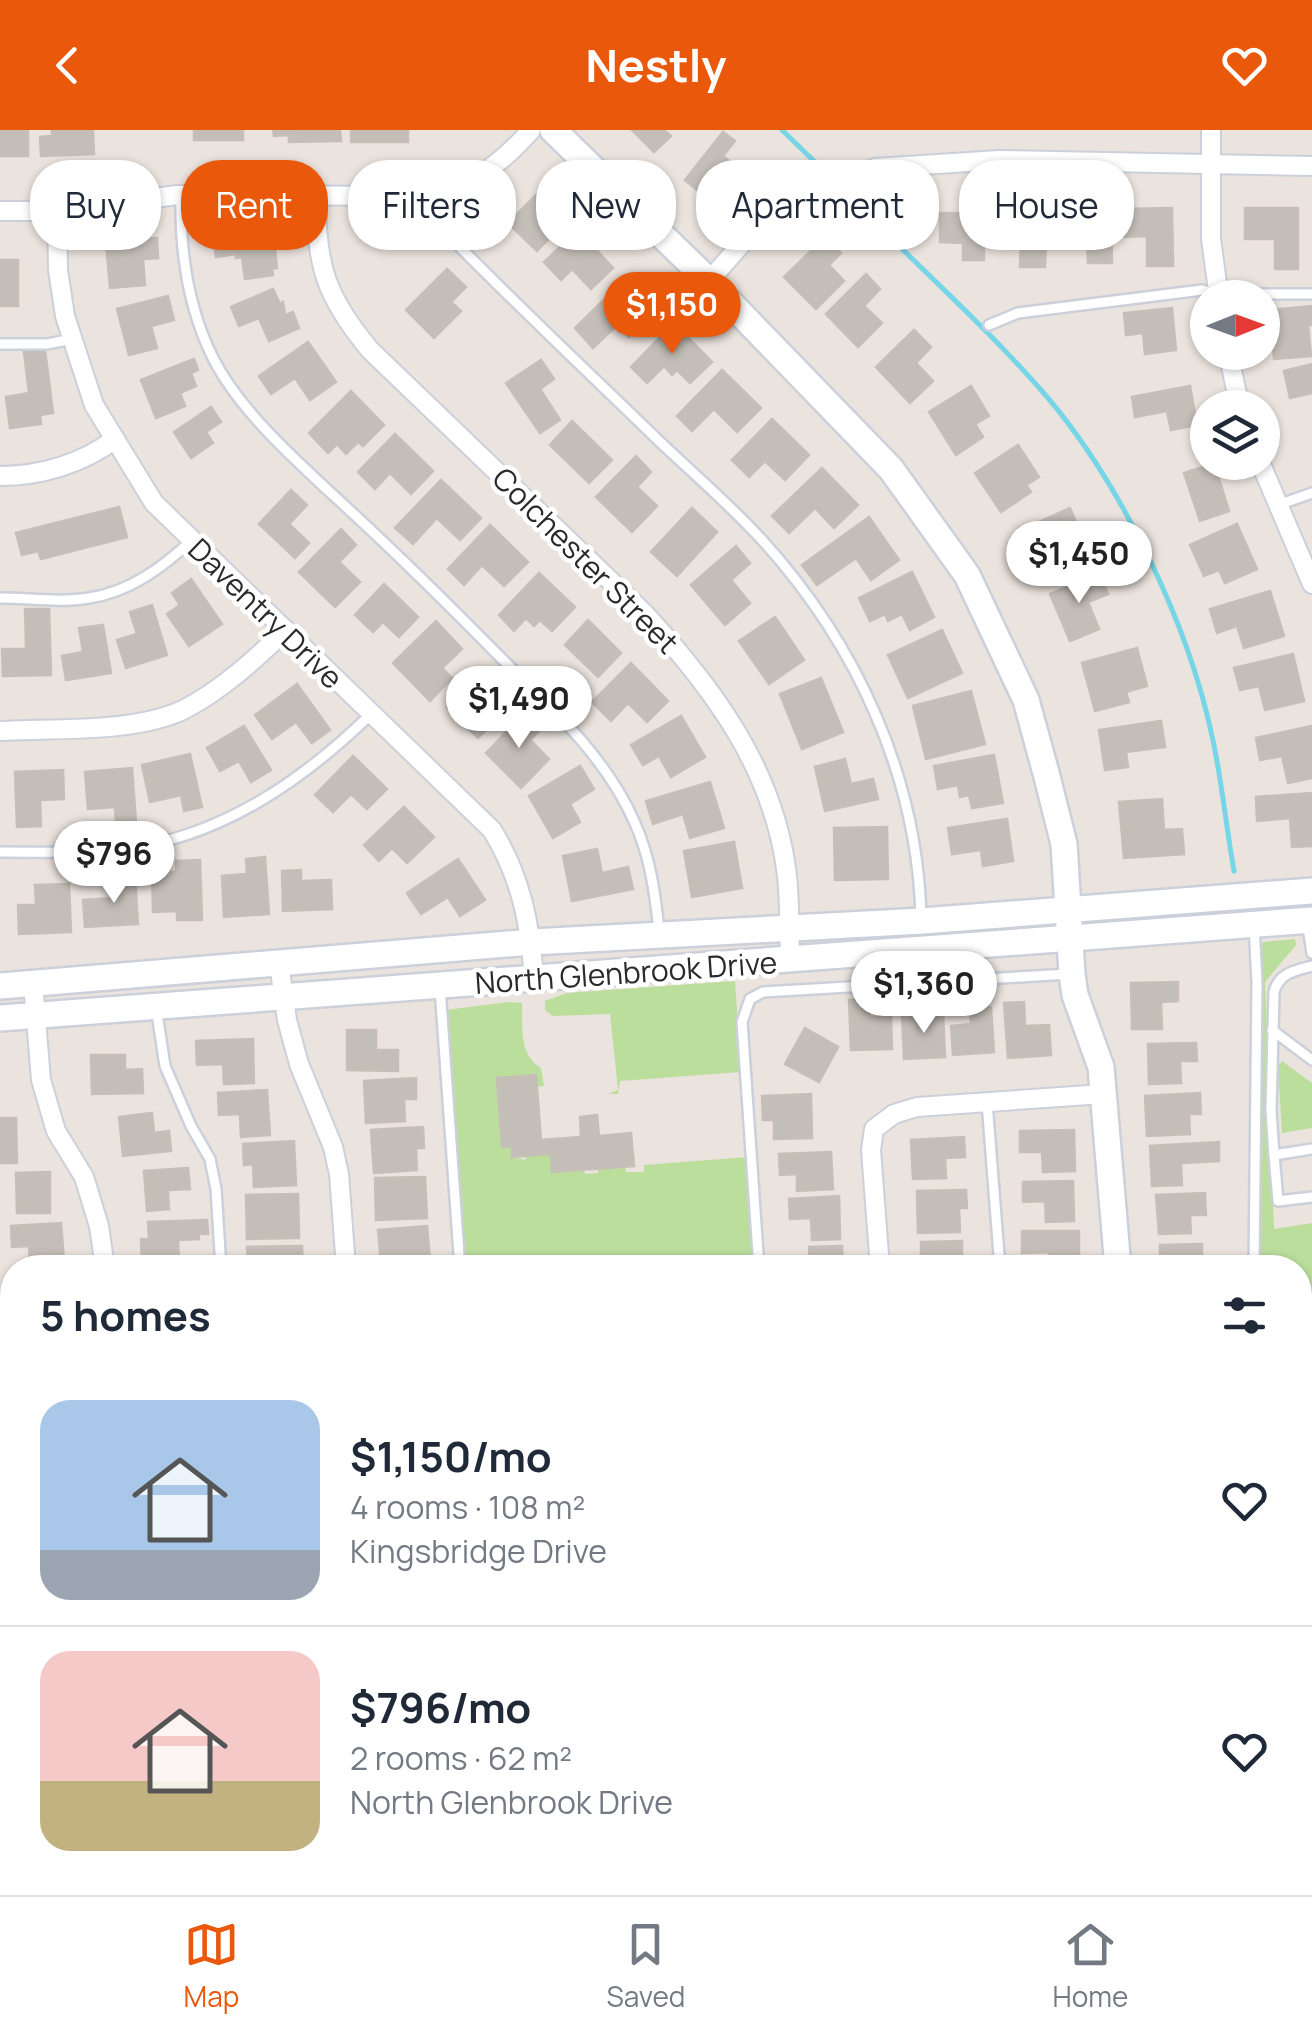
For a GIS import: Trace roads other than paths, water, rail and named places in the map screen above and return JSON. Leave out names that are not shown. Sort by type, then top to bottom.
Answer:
[{"type":"main road","points":[[554,130],[709,281],[892,469],[966,575],[1026,700],[1064,844],[1072,974],[1081,1012],[1096,1046],[1117,1255]]},
{"type":"main road","name":"North Glenbrook Drive","points":[[0,986],[532,942],[922,921],[1312,891]]},
{"type":"main road","name":"North Glenbrook Drive","points":[[0,1018],[1310,920]]},
{"type":"street","points":[[500,160],[531,130]]},
{"type":"street","points":[[1211,130],[1211,239],[1216,280]]},
{"type":"street","points":[[709,281],[751,234],[826,186],[876,168],[999,160],[1312,166]]},
{"type":"street","points":[[161,198],[181,196]]},
{"type":"street","points":[[0,211],[30,211]]},
{"type":"street","name":"Daventry Drive","points":[[58,250],[66,316],[94,405],[154,503],[492,830],[511,861],[528,914],[534,978]]},
{"type":"street","name":"Colchester Street","points":[[319,250],[326,286],[347,322],[407,386],[645,614],[686,659],[734,724],[757,770],[780,841],[786,876],[790,961]]},
{"type":"street","points":[[0,476],[26,476],[48,470],[98,452],[114,440]]},
{"type":"street","points":[[1268,480],[1312,584]]},
{"type":"street","points":[[0,732],[128,724],[179,712],[248,666],[286,630]]},
{"type":"street","points":[[279,964],[299,1064],[333,1147],[345,1255]]},
{"type":"street","points":[[33,983],[41,1080],[56,1132],[84,1177],[103,1255]]},
{"type":"street","points":[[879,1255],[871,1150],[874,1130],[894,1114],[917,1108],[1102,1094]]},
{"type":"lane","points":[[184,250],[195,316],[214,360],[287,452],[446,600],[579,735],[608,775],[634,821],[653,874],[659,934]]},
{"type":"lane","points":[[462,250],[761,540],[838,641],[887,740],[913,825],[922,921]]},
{"type":"lane","points":[[989,325],[1018,314],[1190,291]]},
{"type":"lane","points":[[1280,295],[1312,294]]},
{"type":"lane","points":[[0,344],[47,344],[73,338]]},
{"type":"lane","points":[[1278,505],[1312,493]]},
{"type":"lane","points":[[0,598],[87,599],[114,592],[145,578],[192,540]]},
{"type":"lane","points":[[0,852],[98,851],[176,838],[241,812],[291,784],[329,755],[370,715]]},
{"type":"lane","points":[[1310,920],[1312,953]]},
{"type":"lane","points":[[1254,922],[1254,1255]]},
{"type":"lane","points":[[1312,966],[1277,980],[1271,1111],[1278,1201],[1312,1197]]},
{"type":"lane","points":[[757,1255],[742,1022],[750,1000],[762,992],[1072,974]]},
{"type":"lane","points":[[440,985],[459,1255]]},
{"type":"lane","points":[[156,1006],[164,1066],[210,1159],[220,1255]]},
{"type":"lane","points":[[1272,1030],[1312,1060]]},
{"type":"lane","points":[[987,1102],[999,1255]]},
{"type":"lane","points":[[1274,1155],[1312,1149]]},
{"type":"waterway","points":[[782,130],[813,160]]},
{"type":"waterway","points":[[904,250],[1048,398],[1126,514],[1169,603],[1201,693],[1234,871]]}]
